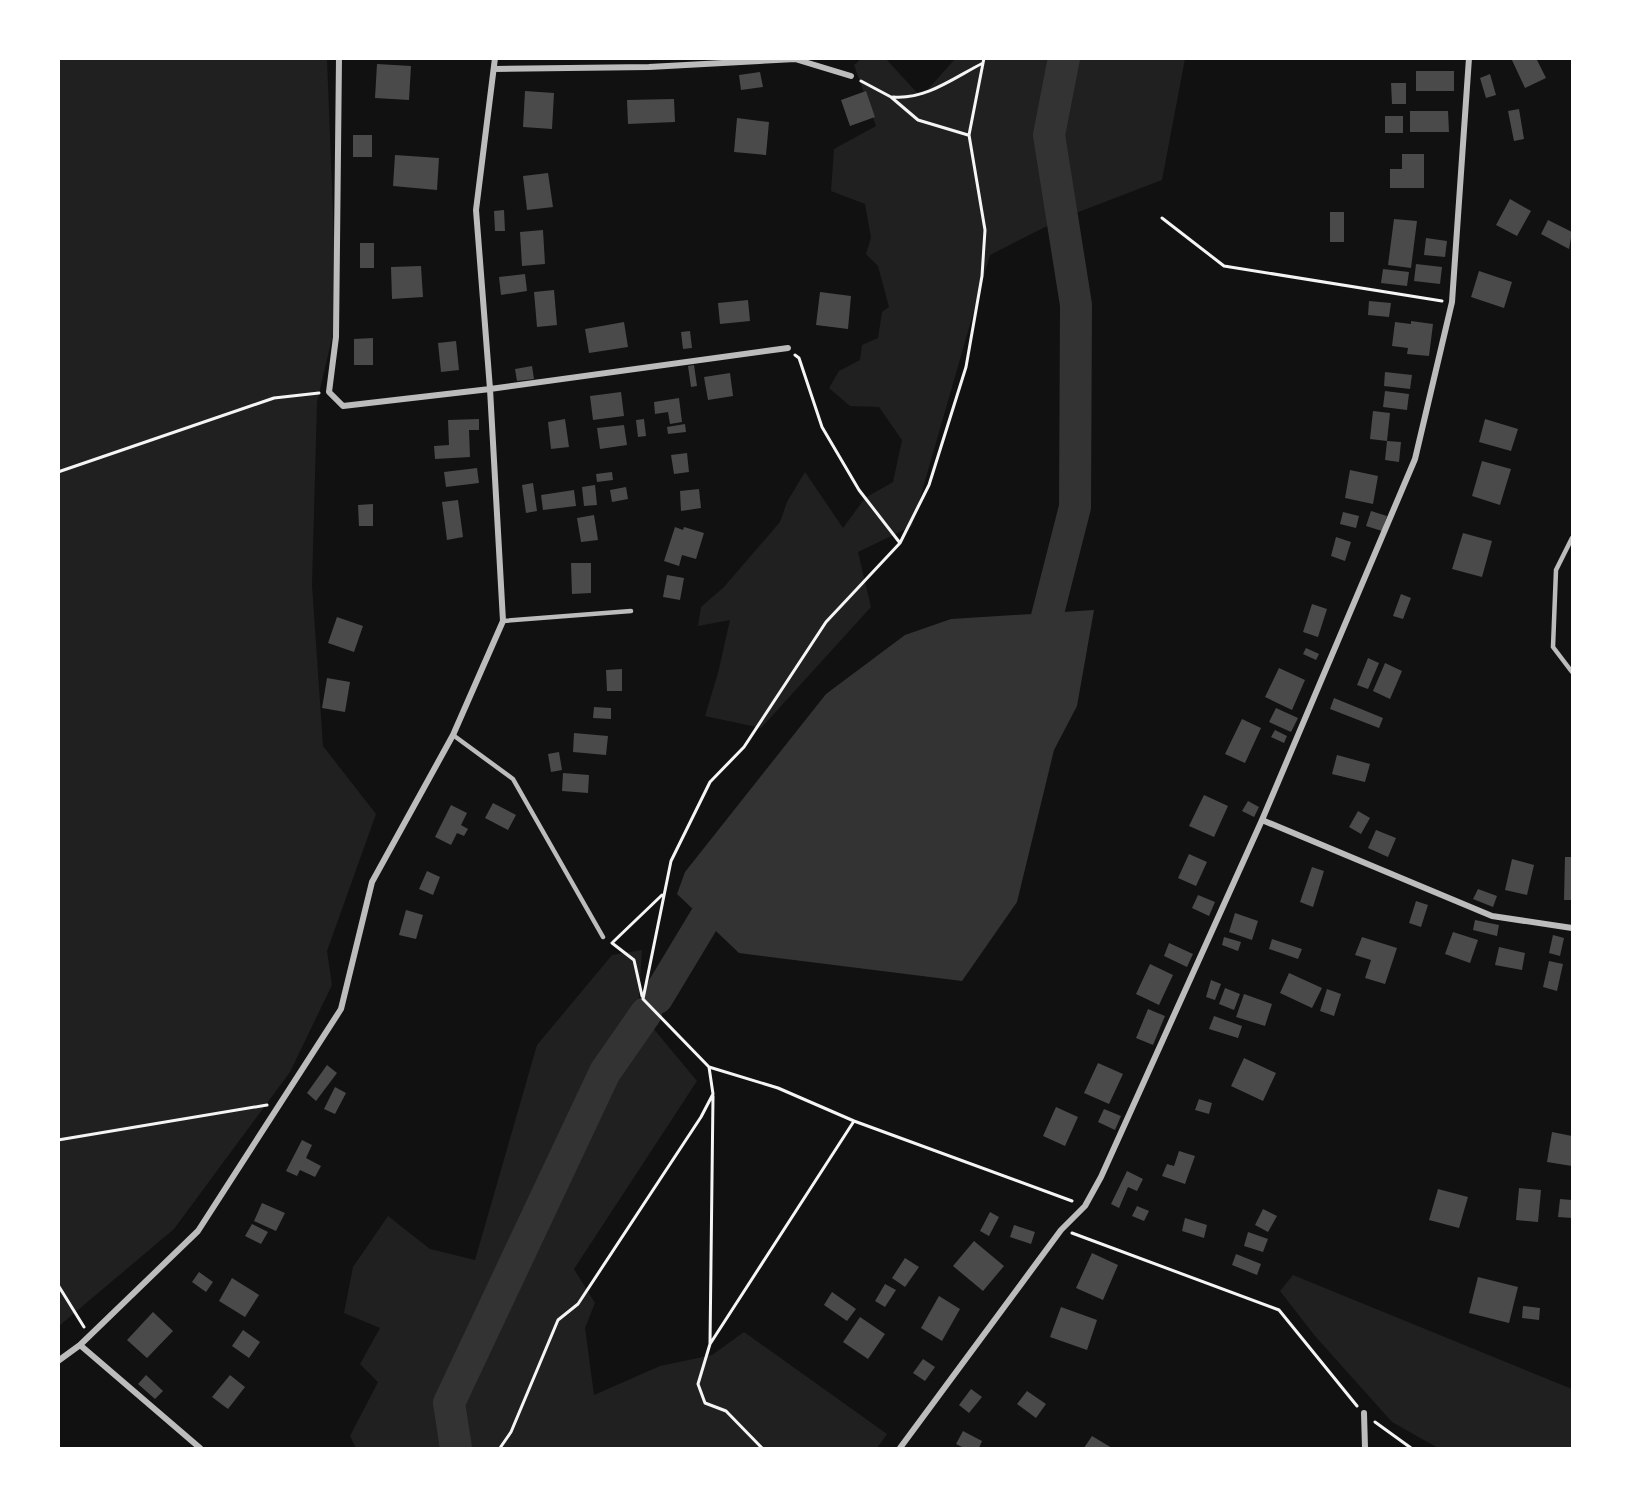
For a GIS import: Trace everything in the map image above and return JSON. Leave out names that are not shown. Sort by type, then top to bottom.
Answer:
[{"type":"street","points":[[339,58],[336,338],[329,392],[343,406],[490,389],[788,348]]},
{"type":"street","points":[[58,1361],[80,1345],[198,1231],[341,1009],[372,882],[453,735],[502,621],[490,389],[476,210],[495,58]]},
{"type":"street","points":[[900,1449],[1061,1230],[1085,1206],[1101,1177],[1262,820],[1415,459],[1452,302],[1469,58]]},
{"type":"street","points":[[494,69],[649,67],[795,59],[851,76]]},
{"type":"street","points":[[1262,820],[1492,916],[1572,928]]},
{"type":"street","points":[[80,1345],[200,1449]]},
{"type":"street","points":[[1364,1413],[1365,1449]]},
{"type":"lane","points":[[1572,538],[1556,570],[1553,647],[1572,672]]},
{"type":"lane","points":[[502,621],[631,611]]},
{"type":"lane","points":[[453,735],[513,779],[603,937]]},
{"type":"path","points":[[891,97],[907,98],[939,88],[984,61]]},
{"type":"path","points":[[643,999],[671,861],[710,782],[744,747],[826,622],[900,543],[929,485],[966,366],[982,276],[985,230],[969,135],[984,61]]},
{"type":"path","points":[[851,76],[891,97],[918,120],[969,135]]},
{"type":"path","points":[[1162,218],[1224,266],[1452,302]]},
{"type":"path","points":[[788,348],[799,358],[822,428],[859,490],[900,543]]},
{"type":"path","points":[[58,472],[274,398],[329,392]]},
{"type":"path","points":[[612,943],[663,894]]},
{"type":"path","points":[[603,937],[634,960],[643,999],[709,1067],[778,1088],[854,1121],[1085,1206]]},
{"type":"path","points":[[709,1067],[713,1094],[710,1344]]},
{"type":"path","points":[[500,1449],[511,1432],[558,1320],[578,1304],[701,1118],[713,1094]]},
{"type":"path","points":[[58,1140],[281,1102]]},
{"type":"path","points":[[762,1449],[726,1411],[705,1403],[698,1384],[710,1344],[729,1311],[854,1121]]},
{"type":"path","points":[[1061,1230],[1279,1310],[1364,1413],[1411,1449]]},
{"type":"path","points":[[58,1285],[89,1336]]},
{"type":"shaded area","points":[[59,59],[327,59],[337,317],[317,402],[312,585],[323,746],[376,814],[327,951],[332,985],[290,1072],[174,1229],[59,1326]]},
{"type":"shaded area","points":[[861,59],[886,59],[921,97],[955,59],[1185,59],[1162,180],[1063,218],[990,255],[912,526],[858,552],[871,607],[761,728],[705,716],[730,620],[698,626],[701,607],[724,587],[780,522],[787,502],[805,472],[843,528],[865,498],[893,482],[902,440],[879,407],[850,406],[829,388],[839,371],[860,360],[862,345],[878,338],[882,312],[889,307],[878,266],[866,254],[871,238],[865,204],[831,191],[834,149],[876,126],[854,65]]},
{"type":"shaded area","points":[[1094,610],[1077,706],[1054,750],[1017,902],[962,981],[739,953],[677,894],[685,872],[826,694],[905,635],[951,619]]},
{"type":"shaded area","points":[[642,950],[638,1010],[697,1081],[574,1269],[595,1303],[585,1328],[594,1395],[660,1366],[712,1355],[744,1332],[887,1434],[877,1448],[356,1448],[350,1436],[378,1382],[360,1364],[380,1328],[344,1313],[353,1267],[388,1216],[430,1249],[475,1260],[537,1045],[612,955]]},
{"type":"shaded area","points":[[1293,1275],[1572,1389],[1572,1448],[1438,1448],[1392,1422],[1315,1336],[1280,1291]]},
{"type":"building","points":[[1511,58],[1536,58],[1546,78],[1525,88]]},
{"type":"building","points":[[377,64],[411,66],[409,100],[375,98]]},
{"type":"building","points":[[1416,71],[1454,71],[1454,91],[1416,91]]},
{"type":"building","points":[[760,72],[763,87],[741,90],[739,75]]},
{"type":"building","points":[[1490,74],[1496,95],[1486,98],[1480,78]]},
{"type":"building","points":[[1391,83],[1406,83],[1406,104],[1392,104]]},
{"type":"building","points":[[525,91],[554,93],[552,129],[523,127]]},
{"type":"building","points":[[866,91],[875,117],[850,126],[841,100]]},
{"type":"building","points":[[674,99],[675,122],[628,124],[627,100]]},
{"type":"building","points":[[1519,109],[1524,139],[1514,141],[1508,111]]},
{"type":"building","points":[[1410,111],[1448,111],[1449,132],[1410,132]]},
{"type":"building","points":[[1385,116],[1403,116],[1403,133],[1385,133]]},
{"type":"building","points":[[737,118],[769,122],[766,155],[734,152]]},
{"type":"building","points":[[353,135],[372,135],[372,157],[353,157]]},
{"type":"building","points":[[1402,154],[1424,154],[1424,188],[1390,188],[1390,169],[1402,169]]},
{"type":"building","points":[[395,155],[439,158],[437,190],[393,186]]},
{"type":"building","points":[[548,173],[553,207],[527,210],[523,176]]},
{"type":"building","points":[[1510,199],[1531,211],[1517,236],[1496,225]]},
{"type":"building","points":[[504,210],[505,231],[495,231],[494,211]]},
{"type":"building","points":[[1330,212],[1344,212],[1344,242],[1330,242]]},
{"type":"building","points":[[1394,219],[1417,221],[1411,268],[1388,265]]},
{"type":"building","points":[[1548,220],[1572,232],[1569,249],[1541,234]]},
{"type":"building","points":[[543,230],[545,264],[522,266],[520,232]]},
{"type":"building","points":[[1426,238],[1447,241],[1445,257],[1424,255]]},
{"type":"building","points":[[360,243],[374,243],[374,268],[360,268]]},
{"type":"building","points":[[1416,264],[1442,267],[1440,284],[1414,281]]},
{"type":"building","points":[[421,266],[423,297],[392,299],[391,267]]},
{"type":"building","points":[[1383,269],[1409,272],[1407,286],[1381,283]]},
{"type":"building","points":[[1479,271],[1512,282],[1504,308],[1471,297]]},
{"type":"building","points":[[525,274],[527,291],[501,295],[499,277]]},
{"type":"building","points":[[554,290],[557,325],[537,327],[534,292]]},
{"type":"building","points":[[820,292],[851,296],[848,329],[816,325]]},
{"type":"building","points":[[748,300],[750,321],[720,324],[718,303]]},
{"type":"building","points":[[1369,301],[1391,303],[1389,317],[1368,315]]},
{"type":"building","points":[[1411,321],[1433,324],[1429,356],[1407,354],[1408,348],[1392,346],[1395,322],[1411,324]]},
{"type":"building","points":[[624,322],[628,347],[589,353],[585,329]]},
{"type":"building","points":[[690,331],[692,348],[683,349],[681,332]]},
{"type":"building","points":[[373,338],[373,365],[354,365],[354,339]]},
{"type":"building","points":[[456,341],[459,370],[441,372],[438,343]]},
{"type":"building","points":[[694,365],[697,386],[691,387],[688,366]]},
{"type":"building","points":[[532,366],[534,379],[517,381],[515,369]]},
{"type":"building","points":[[1385,372],[1412,375],[1410,389],[1384,386]]},
{"type":"building","points":[[730,373],[733,396],[708,400],[704,377]]},
{"type":"building","points":[[1385,391],[1409,394],[1407,410],[1383,407]]},
{"type":"building","points":[[621,392],[624,416],[593,420],[590,396]]},
{"type":"building","points":[[679,398],[682,422],[670,424],[668,412],[655,414],[654,402]]},
{"type":"building","points":[[1373,411],[1390,413],[1387,441],[1370,439]]},
{"type":"building","points":[[479,419],[479,430],[469,430],[470,457],[435,459],[434,446],[449,445],[448,420]]},
{"type":"building","points":[[565,419],[569,447],[551,449],[548,422]]},
{"type":"building","points":[[644,419],[646,436],[638,437],[636,420]]},
{"type":"building","points":[[1485,419],[1518,429],[1511,451],[1479,442]]},
{"type":"building","points":[[685,424],[686,432],[668,434],[667,427]]},
{"type":"building","points":[[624,425],[627,445],[600,449],[597,428]]},
{"type":"building","points":[[1387,441],[1401,442],[1399,462],[1385,460]]},
{"type":"building","points":[[687,453],[689,472],[674,474],[671,455]]},
{"type":"building","points":[[1482,461],[1511,469],[1500,505],[1472,496]]},
{"type":"building","points":[[477,468],[479,483],[446,487],[444,472]]},
{"type":"building","points":[[1350,470],[1378,476],[1373,504],[1345,498]]},
{"type":"building","points":[[612,472],[613,480],[597,482],[596,474]]},
{"type":"building","points":[[533,483],[537,511],[526,513],[522,485]]},
{"type":"building","points":[[595,485],[597,505],[584,506],[582,487]]},
{"type":"building","points":[[626,487],[628,499],[612,502],[610,490]]},
{"type":"building","points":[[699,489],[701,508],[681,511],[680,491]]},
{"type":"building","points":[[574,490],[576,506],[543,510],[541,495]]},
{"type":"building","points":[[458,500],[463,537],[447,540],[442,502]]},
{"type":"building","points":[[373,504],[373,526],[359,526],[358,505]]},
{"type":"building","points":[[1371,511],[1387,516],[1382,531],[1366,526]]},
{"type":"building","points":[[1343,512],[1359,516],[1356,528],[1340,524]]},
{"type":"building","points":[[594,515],[598,540],[581,542],[577,518]]},
{"type":"building","points":[[675,527],[683,530],[684,527],[704,533],[696,559],[682,555],[679,566],[664,561]]},
{"type":"building","points":[[1463,533],[1492,541],[1482,577],[1452,569]]},
{"type":"building","points":[[1336,537],[1351,542],[1345,561],[1331,556]]},
{"type":"building","points":[[571,563],[591,563],[591,593],[572,594]]},
{"type":"building","points":[[667,575],[684,578],[680,600],[663,597]]},
{"type":"building","points":[[1401,594],[1411,598],[1403,619],[1393,616]]},
{"type":"building","points":[[1312,604],[1327,609],[1318,637],[1303,632]]},
{"type":"building","points":[[337,617],[363,626],[354,652],[328,643]]},
{"type":"building","points":[[1306,648],[1319,654],[1316,660],[1303,654]]},
{"type":"building","points":[[1368,658],[1379,663],[1368,689],[1357,685]]},
{"type":"building","points":[[1385,663],[1402,671],[1390,699],[1373,691]]},
{"type":"building","points":[[1279,668],[1305,680],[1292,710],[1265,697]]},
{"type":"building","points":[[622,669],[622,691],[607,691],[606,670]]},
{"type":"building","points":[[327,678],[350,682],[345,712],[322,708]]},
{"type":"building","points":[[1334,698],[1383,718],[1379,728],[1330,709]]},
{"type":"building","points":[[594,707],[611,708],[611,719],[593,718]]},
{"type":"building","points":[[1276,708],[1298,718],[1291,732],[1269,722]]},
{"type":"building","points":[[1242,719],[1261,728],[1245,763],[1225,754]]},
{"type":"building","points":[[1275,730],[1287,736],[1284,743],[1271,737]]},
{"type":"building","points":[[574,733],[608,736],[606,755],[573,752]]},
{"type":"building","points":[[559,752],[562,770],[551,772],[548,754]]},
{"type":"building","points":[[1337,755],[1370,764],[1365,782],[1332,774]]},
{"type":"building","points":[[563,773],[589,775],[588,793],[562,791]]},
{"type":"building","points":[[1204,795],[1228,806],[1214,837],[1189,826]]},
{"type":"building","points":[[1248,801],[1259,807],[1254,817],[1242,811]]},
{"type":"building","points":[[493,803],[516,815],[508,830],[485,818]]},
{"type":"building","points":[[451,805],[467,813],[461,825],[468,829],[464,836],[457,833],[451,845],[435,837]]},
{"type":"building","points":[[1358,811],[1370,818],[1361,834],[1349,827]]},
{"type":"building","points":[[1376,830],[1396,838],[1388,857],[1368,848]]},
{"type":"building","points":[[1189,854],[1207,862],[1196,886],[1178,878]]},
{"type":"building","points":[[1565,857],[1572,857],[1572,900],[1564,900]]},
{"type":"building","points":[[1512,859],[1534,865],[1527,895],[1505,890]]},
{"type":"building","points":[[1312,867],[1324,871],[1313,907],[1300,902]]},
{"type":"building","points":[[427,871],[440,877],[433,895],[419,889]]},
{"type":"building","points":[[1478,889],[1497,896],[1493,907],[1473,899]]},
{"type":"building","points":[[1198,895],[1215,902],[1209,916],[1192,908]]},
{"type":"building","points":[[1416,901],[1428,905],[1421,927],[1409,923]]},
{"type":"building","points":[[406,910],[423,915],[416,939],[399,935]]},
{"type":"building","points":[[1235,913],[1258,921],[1252,940],[1229,932]]},
{"type":"building","points":[[1475,920],[1499,925],[1497,936],[1473,930]]},
{"type":"building","points":[[1453,932],[1478,940],[1470,963],[1445,954]]},
{"type":"building","points":[[1553,935],[1564,938],[1560,956],[1549,953]]},
{"type":"building","points":[[1224,937],[1241,942],[1238,951],[1222,945]]},
{"type":"building","points":[[1362,937],[1397,948],[1385,984],[1365,978],[1371,960],[1355,955]]},
{"type":"building","points":[[1272,939],[1302,949],[1298,959],[1269,949]]},
{"type":"building","points":[[1169,943],[1193,954],[1187,967],[1164,956]]},
{"type":"building","points":[[1499,947],[1525,953],[1522,970],[1495,965]]},
{"type":"building","points":[[1549,961],[1563,964],[1557,991],[1543,987]]},
{"type":"building","points":[[1150,964],[1173,975],[1159,1005],[1136,994]]},
{"type":"building","points":[[1289,973],[1322,988],[1312,1008],[1280,993]]},
{"type":"building","points":[[1211,980],[1221,984],[1215,1000],[1206,997]]},
{"type":"building","points":[[1225,988],[1240,994],[1234,1010],[1219,1004]]},
{"type":"building","points":[[1327,989],[1341,994],[1334,1016],[1320,1011]]},
{"type":"building","points":[[1244,994],[1272,1004],[1265,1026],[1236,1017]]},
{"type":"building","points":[[1148,1009],[1165,1016],[1153,1045],[1136,1038]]},
{"type":"building","points":[[1214,1016],[1242,1026],[1238,1038],[1209,1029]]},
{"type":"building","points":[[1244,1058],[1276,1073],[1263,1101],[1231,1086]]},
{"type":"building","points":[[1098,1063],[1123,1074],[1109,1104],[1084,1093]]},
{"type":"building","points":[[327,1065],[337,1073],[316,1101],[307,1093]]},
{"type":"building","points":[[335,1087],[346,1093],[335,1114],[324,1109]]},
{"type":"building","points":[[1199,1099],[1212,1103],[1209,1114],[1195,1110]]},
{"type":"building","points":[[1056,1107],[1078,1117],[1065,1146],[1043,1136]]},
{"type":"building","points":[[1104,1109],[1121,1116],[1115,1130],[1098,1122]]},
{"type":"building","points":[[1552,1132],[1572,1136],[1572,1166],[1547,1162]]},
{"type":"building","points":[[302,1140],[312,1145],[306,1158],[321,1166],[315,1177],[300,1170],[297,1176],[286,1171]]},
{"type":"building","points":[[1179,1151],[1195,1156],[1185,1184],[1162,1176],[1167,1164],[1174,1166]]},
{"type":"building","points":[[1127,1171],[1143,1179],[1137,1191],[1128,1187],[1119,1208],[1111,1204]]},
{"type":"building","points":[[1519,1188],[1541,1190],[1538,1222],[1516,1220]]},
{"type":"building","points":[[1438,1189],[1468,1197],[1459,1228],[1429,1220]]},
{"type":"building","points":[[1560,1199],[1572,1200],[1572,1218],[1558,1217]]},
{"type":"building","points":[[262,1203],[285,1213],[276,1231],[254,1221]]},
{"type":"building","points":[[1137,1206],[1149,1211],[1144,1221],[1132,1216]]},
{"type":"building","points":[[1263,1209],[1277,1216],[1268,1232],[1255,1225]]},
{"type":"building","points":[[990,1212],[999,1217],[989,1236],[980,1231]]},
{"type":"building","points":[[1185,1218],[1207,1225],[1204,1238],[1182,1231]]},
{"type":"building","points":[[252,1224],[268,1232],[261,1244],[245,1236]]},
{"type":"building","points":[[1014,1225],[1035,1232],[1031,1244],[1010,1237]]},
{"type":"building","points":[[1248,1232],[1268,1239],[1263,1252],[1244,1246]]},
{"type":"building","points":[[974,1241],[1004,1266],[983,1291],[953,1266]]},
{"type":"building","points":[[1092,1253],[1118,1265],[1103,1300],[1076,1288]]},
{"type":"building","points":[[1236,1254],[1261,1264],[1257,1275],[1232,1265]]},
{"type":"building","points":[[905,1258],[919,1267],[905,1287],[892,1278]]},
{"type":"building","points":[[199,1272],[213,1282],[206,1292],[192,1282]]},
{"type":"building","points":[[1478,1277],[1518,1287],[1509,1323],[1469,1313]]},
{"type":"building","points":[[232,1278],[259,1295],[245,1317],[219,1301]]},
{"type":"building","points":[[885,1284],[896,1290],[885,1307],[875,1301]]},
{"type":"building","points":[[832,1292],[856,1309],[847,1321],[824,1305]]},
{"type":"building","points":[[939,1296],[960,1309],[942,1341],[921,1328]]},
{"type":"building","points":[[1523,1306],[1540,1308],[1539,1320],[1522,1318]]},
{"type":"building","points":[[1061,1307],[1097,1320],[1087,1350],[1050,1337]]},
{"type":"building","points":[[153,1312],[173,1331],[147,1358],[127,1340]]},
{"type":"building","points":[[860,1317],[885,1334],[868,1359],[843,1342]]},
{"type":"building","points":[[243,1330],[260,1342],[249,1358],[232,1346]]},
{"type":"building","points":[[923,1359],[935,1367],[925,1381],[913,1373]]},
{"type":"building","points":[[146,1375],[163,1391],[155,1399],[138,1384]]},
{"type":"building","points":[[230,1375],[245,1387],[228,1409],[212,1397]]},
{"type":"building","points":[[971,1389],[982,1397],[969,1413],[959,1405]]},
{"type":"building","points":[[1027,1391],[1046,1404],[1036,1418],[1017,1404]]},
{"type":"building","points":[[963,1431],[982,1441],[979,1448],[964,1448],[956,1444]]},
{"type":"building","points":[[1092,1436],[1112,1448],[1084,1448]]},
{"type":"waterway","points":[[1033,651],[1040,644],[1075,507],[1076,305],[1049,135],[1064,58]]},
{"type":"waterway","points":[[657,998],[710,910],[740,905]]},
{"type":"waterway","points":[[456,1448],[449,1403],[605,1072],[646,1013]]}]
